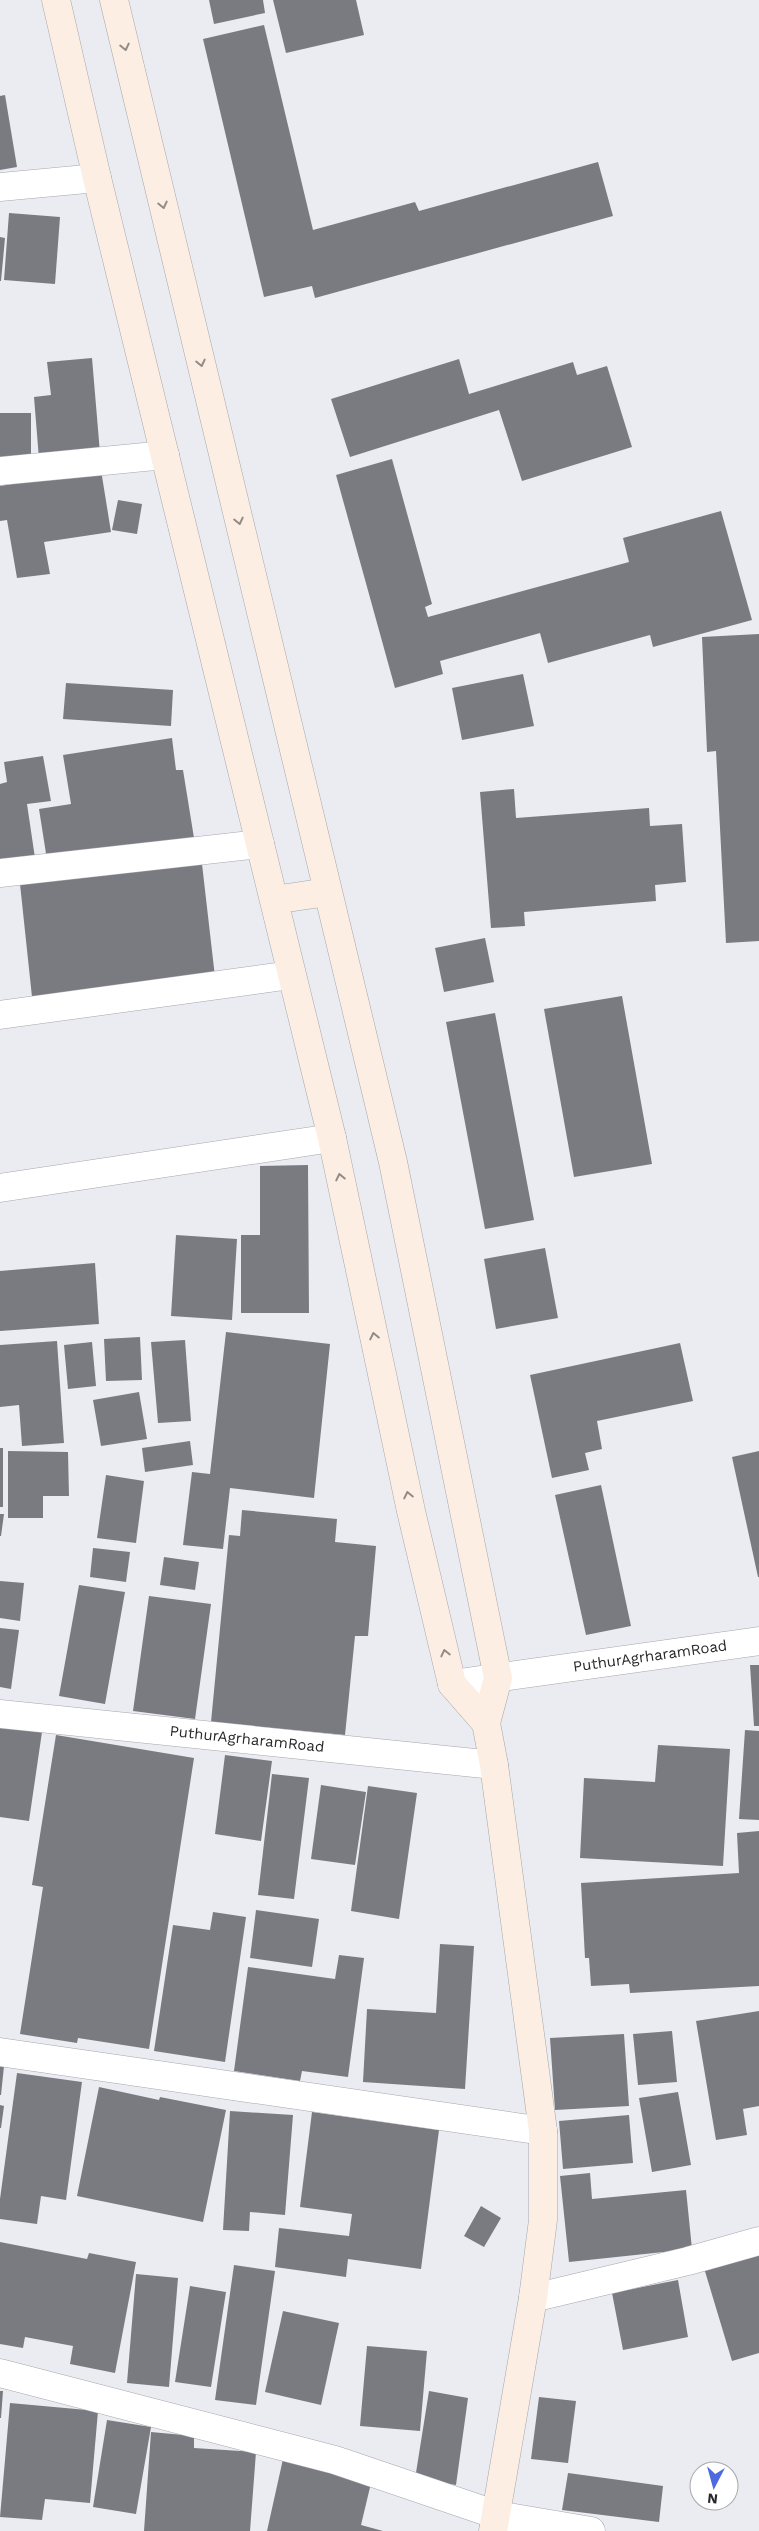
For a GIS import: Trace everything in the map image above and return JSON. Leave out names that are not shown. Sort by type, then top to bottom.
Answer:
[{"type":"main road","points":[[56,0],[97,178],[332,1138],[409,1501],[452,1684],[486,1723]]},
{"type":"main road","points":[[114,0],[393,1162],[498,1678],[486,1723],[494,1765],[543,2131],[543,2220],[533,2298],[495,2523]]},
{"type":"main road","points":[[274,900],[327,892]]},
{"type":"street","points":[[0,187],[97,178]]},
{"type":"street","points":[[0,471],[165,456]]},
{"type":"street","points":[[0,873],[260,844]]},
{"type":"street","points":[[0,1015],[291,975]]},
{"type":"street","points":[[0,1188],[332,1138]]},
{"type":"street","name":"PuthurAgrharamRoad","points":[[452,1684],[759,1642]]},
{"type":"street","name":"PuthurAgrharamRoad","points":[[0,1714],[494,1765]]},
{"type":"street","points":[[0,2052],[543,2131]]},
{"type":"street","points":[[533,2298],[759,2242]]},
{"type":"street","points":[[0,2372],[335,2460],[495,2523],[591,2531]]},
{"type":"building","points":[[209,0],[263,0],[265,13],[214,24]]},
{"type":"building","points":[[273,0],[356,0],[364,35],[286,53]]},
{"type":"building","points":[[264,25],[313,230],[415,202],[419,211],[598,162],[613,216],[315,298],[312,286],[264,297],[203,39]]},
{"type":"building","points":[[5,95],[17,167],[0,170],[0,96]]},
{"type":"building","points":[[9,213],[60,217],[55,284],[4,280]]},
{"type":"building","points":[[0,237],[5,238],[1,281],[0,281]]},
{"type":"building","points":[[92,358],[100,453],[39,459],[34,397],[51,395],[47,362]]},
{"type":"building","points":[[459,359],[469,394],[573,362],[577,375],[607,366],[632,447],[522,481],[499,410],[350,457],[331,399]]},
{"type":"building","points":[[0,413],[31,413],[31,467],[0,466]]},
{"type":"building","points":[[392,459],[432,604],[425,607],[428,617],[629,562],[623,538],[721,511],[752,620],[653,647],[650,635],[548,663],[540,633],[440,661],[443,674],[395,688],[336,475]]},
{"type":"building","points":[[101,470],[111,532],[44,542],[50,574],[17,578],[7,520],[0,521],[0,486]]},
{"type":"building","points":[[118,500],[142,504],[137,534],[112,530]]},
{"type":"building","points":[[759,634],[759,941],[726,943],[716,751],[707,752],[702,637]]},
{"type":"building","points":[[523,674],[534,726],[462,740],[452,688]]},
{"type":"building","points":[[66,683],[173,690],[171,726],[63,719]]},
{"type":"building","points":[[172,738],[176,770],[183,770],[194,838],[47,860],[39,809],[71,804],[63,755]]},
{"type":"building","points":[[43,756],[51,801],[27,804],[35,858],[0,863],[0,784],[7,782],[4,762]]},
{"type":"building","points":[[514,789],[516,818],[649,808],[650,826],[682,824],[686,882],[655,885],[656,901],[524,912],[525,926],[491,928],[480,792]]},
{"type":"building","points":[[202,864],[215,977],[32,997],[20,884]]},
{"type":"building","points":[[485,938],[494,982],[444,992],[435,948]]},
{"type":"building","points":[[622,996],[652,1164],[574,1177],[544,1009]]},
{"type":"building","points":[[495,1013],[534,1220],[485,1229],[446,1022]]},
{"type":"building","points":[[308,1165],[309,1313],[241,1313],[241,1235],[260,1235],[260,1166]]},
{"type":"building","points":[[176,1235],[237,1239],[232,1320],[171,1316]]},
{"type":"building","points":[[545,1248],[558,1318],[496,1329],[484,1259]]},
{"type":"building","points":[[95,1263],[99,1324],[0,1331],[0,1271]]},
{"type":"building","points":[[226,1332],[330,1344],[314,1498],[230,1488],[223,1549],[183,1545],[192,1472],[210,1474]]},
{"type":"building","points":[[140,1337],[142,1380],[106,1381],[104,1339]]},
{"type":"building","points":[[185,1340],[191,1421],[158,1423],[151,1342]]},
{"type":"building","points":[[57,1341],[64,1443],[22,1446],[19,1405],[0,1407],[0,1345]]},
{"type":"building","points":[[92,1342],[96,1386],[68,1389],[64,1345]]},
{"type":"building","points":[[680,1343],[693,1401],[597,1421],[602,1449],[585,1453],[589,1470],[552,1478],[530,1375]]},
{"type":"building","points":[[139,1392],[147,1439],[101,1446],[93,1400]]},
{"type":"building","points":[[190,1441],[193,1465],[145,1472],[142,1448]]},
{"type":"building","points":[[0,1448],[3,1448],[3,1507],[0,1507]]},
{"type":"building","points":[[8,1451],[68,1452],[69,1496],[43,1496],[43,1518],[8,1518]]},
{"type":"building","points":[[759,1451],[759,1577],[758,1577],[732,1457]]},
{"type":"building","points":[[106,1475],[144,1481],[136,1543],[97,1538]]},
{"type":"building","points":[[601,1485],[631,1626],[586,1635],[555,1495]]},
{"type":"building","points":[[242,1510],[337,1519],[335,1542],[376,1546],[368,1636],[355,1636],[345,1735],[211,1722],[229,1535],[240,1536]]},
{"type":"building","points":[[0,1514],[4,1514],[1,1536],[0,1536]]},
{"type":"building","points":[[93,1548],[130,1552],[126,1582],[90,1577]]},
{"type":"building","points":[[164,1557],[199,1562],[195,1590],[160,1585]]},
{"type":"building","points":[[0,1581],[24,1583],[20,1621],[0,1618]]},
{"type":"building","points":[[79,1585],[125,1592],[105,1704],[59,1696]]},
{"type":"building","points":[[149,1596],[211,1604],[195,1719],[133,1711]]},
{"type":"building","points":[[0,1628],[19,1630],[11,1689],[0,1687]]},
{"type":"building","points":[[750,1665],[759,1665],[759,1726],[754,1726]]},
{"type":"building","points":[[0,1726],[42,1732],[29,1821],[0,1817]]},
{"type":"building","points":[[745,1730],[759,1731],[759,1820],[739,1819]]},
{"type":"building","points":[[56,1735],[194,1758],[149,2049],[78,2038],[77,2043],[20,2034],[43,1887],[32,1885]]},
{"type":"building","points":[[658,1745],[730,1749],[723,1866],[580,1858],[584,1778],[655,1782]]},
{"type":"building","points":[[225,1755],[272,1761],[261,1841],[215,1834]]},
{"type":"building","points":[[272,1774],[309,1778],[294,1899],[258,1895]]},
{"type":"building","points":[[321,1785],[366,1792],[355,1865],[311,1859]]},
{"type":"building","points":[[368,1786],[417,1793],[399,1919],[351,1911]]},
{"type":"building","points":[[759,1831],[759,1986],[630,1993],[629,1984],[591,1986],[589,1958],[585,1958],[581,1883],[739,1873],[737,1833]]},
{"type":"building","points":[[256,1910],[319,1919],[312,1967],[250,1958]]},
{"type":"building","points":[[213,1912],[246,1917],[225,2062],[154,2051],[173,1925],[210,1930]]},
{"type":"building","points":[[440,1944],[474,1946],[465,2089],[363,2082],[367,2009],[436,2013]]},
{"type":"building","points":[[339,1955],[364,1958],[348,2077],[302,2071],[300,2081],[234,2071],[248,1967],[335,1979]]},
{"type":"building","points":[[759,2011],[759,2106],[743,2109],[747,2135],[716,2140],[696,2021]]},
{"type":"building","points":[[672,2031],[677,2082],[638,2085],[633,2034]]},
{"type":"building","points":[[624,2034],[629,2106],[555,2110],[550,2038]]},
{"type":"building","points":[[0,2066],[4,2066],[1,2095],[0,2095]]},
{"type":"building","points":[[17,2073],[82,2082],[66,2200],[41,2196],[37,2224],[0,2219],[0,2199]]},
{"type":"building","points":[[99,2087],[159,2100],[160,2097],[226,2110],[203,2222],[77,2196]]},
{"type":"building","points":[[678,2092],[691,2165],[652,2172],[639,2098]]},
{"type":"building","points":[[0,2105],[4,2106],[1,2128],[0,2128]]},
{"type":"building","points":[[230,2111],[293,2115],[285,2215],[250,2212],[249,2231],[223,2230]]},
{"type":"building","points":[[312,2112],[439,2130],[421,2269],[348,2259],[346,2277],[275,2267],[279,2228],[349,2236],[352,2214],[300,2207]]},
{"type":"building","points":[[629,2115],[633,2163],[563,2169],[559,2121]]},
{"type":"building","points":[[590,2173],[592,2199],[686,2190],[692,2249],[569,2262],[560,2176]]},
{"type":"building","points":[[481,2206],[501,2218],[484,2247],[464,2236]]},
{"type":"building","points":[[0,2242],[87,2259],[89,2253],[136,2262],[115,2373],[70,2364],[73,2346],[25,2337],[23,2348],[0,2344]]},
{"type":"building","points":[[759,2252],[759,2353],[732,2361],[704,2268]]},
{"type":"building","points":[[234,2265],[275,2271],[256,2405],[215,2400]]},
{"type":"building","points":[[136,2274],[178,2278],[169,2387],[127,2383]]},
{"type":"building","points":[[678,2280],[688,2337],[623,2350],[612,2293]]},
{"type":"building","points":[[190,2286],[226,2292],[211,2387],[175,2382]]},
{"type":"building","points":[[283,2311],[339,2323],[321,2405],[265,2392]]},
{"type":"building","points":[[367,2346],[427,2351],[420,2431],[360,2426]]},
{"type":"building","points":[[0,2391],[3,2391],[1,2418],[0,2418]]},
{"type":"building","points":[[429,2391],[468,2398],[456,2485],[415,2479]]},
{"type":"building","points":[[539,2397],[576,2401],[568,2463],[531,2459]]},
{"type":"building","points":[[10,2403],[98,2411],[90,2503],[45,2499],[42,2520],[0,2517]]},
{"type":"building","points":[[107,2420],[151,2427],[136,2514],[93,2507]]},
{"type":"building","points":[[151,2432],[194,2436],[194,2448],[256,2452],[250,2531],[144,2531]]},
{"type":"building","points":[[283,2459],[372,2479],[361,2525],[383,2531],[267,2531]]},
{"type":"building","points":[[568,2473],[663,2486],[659,2522],[562,2510]]}]
